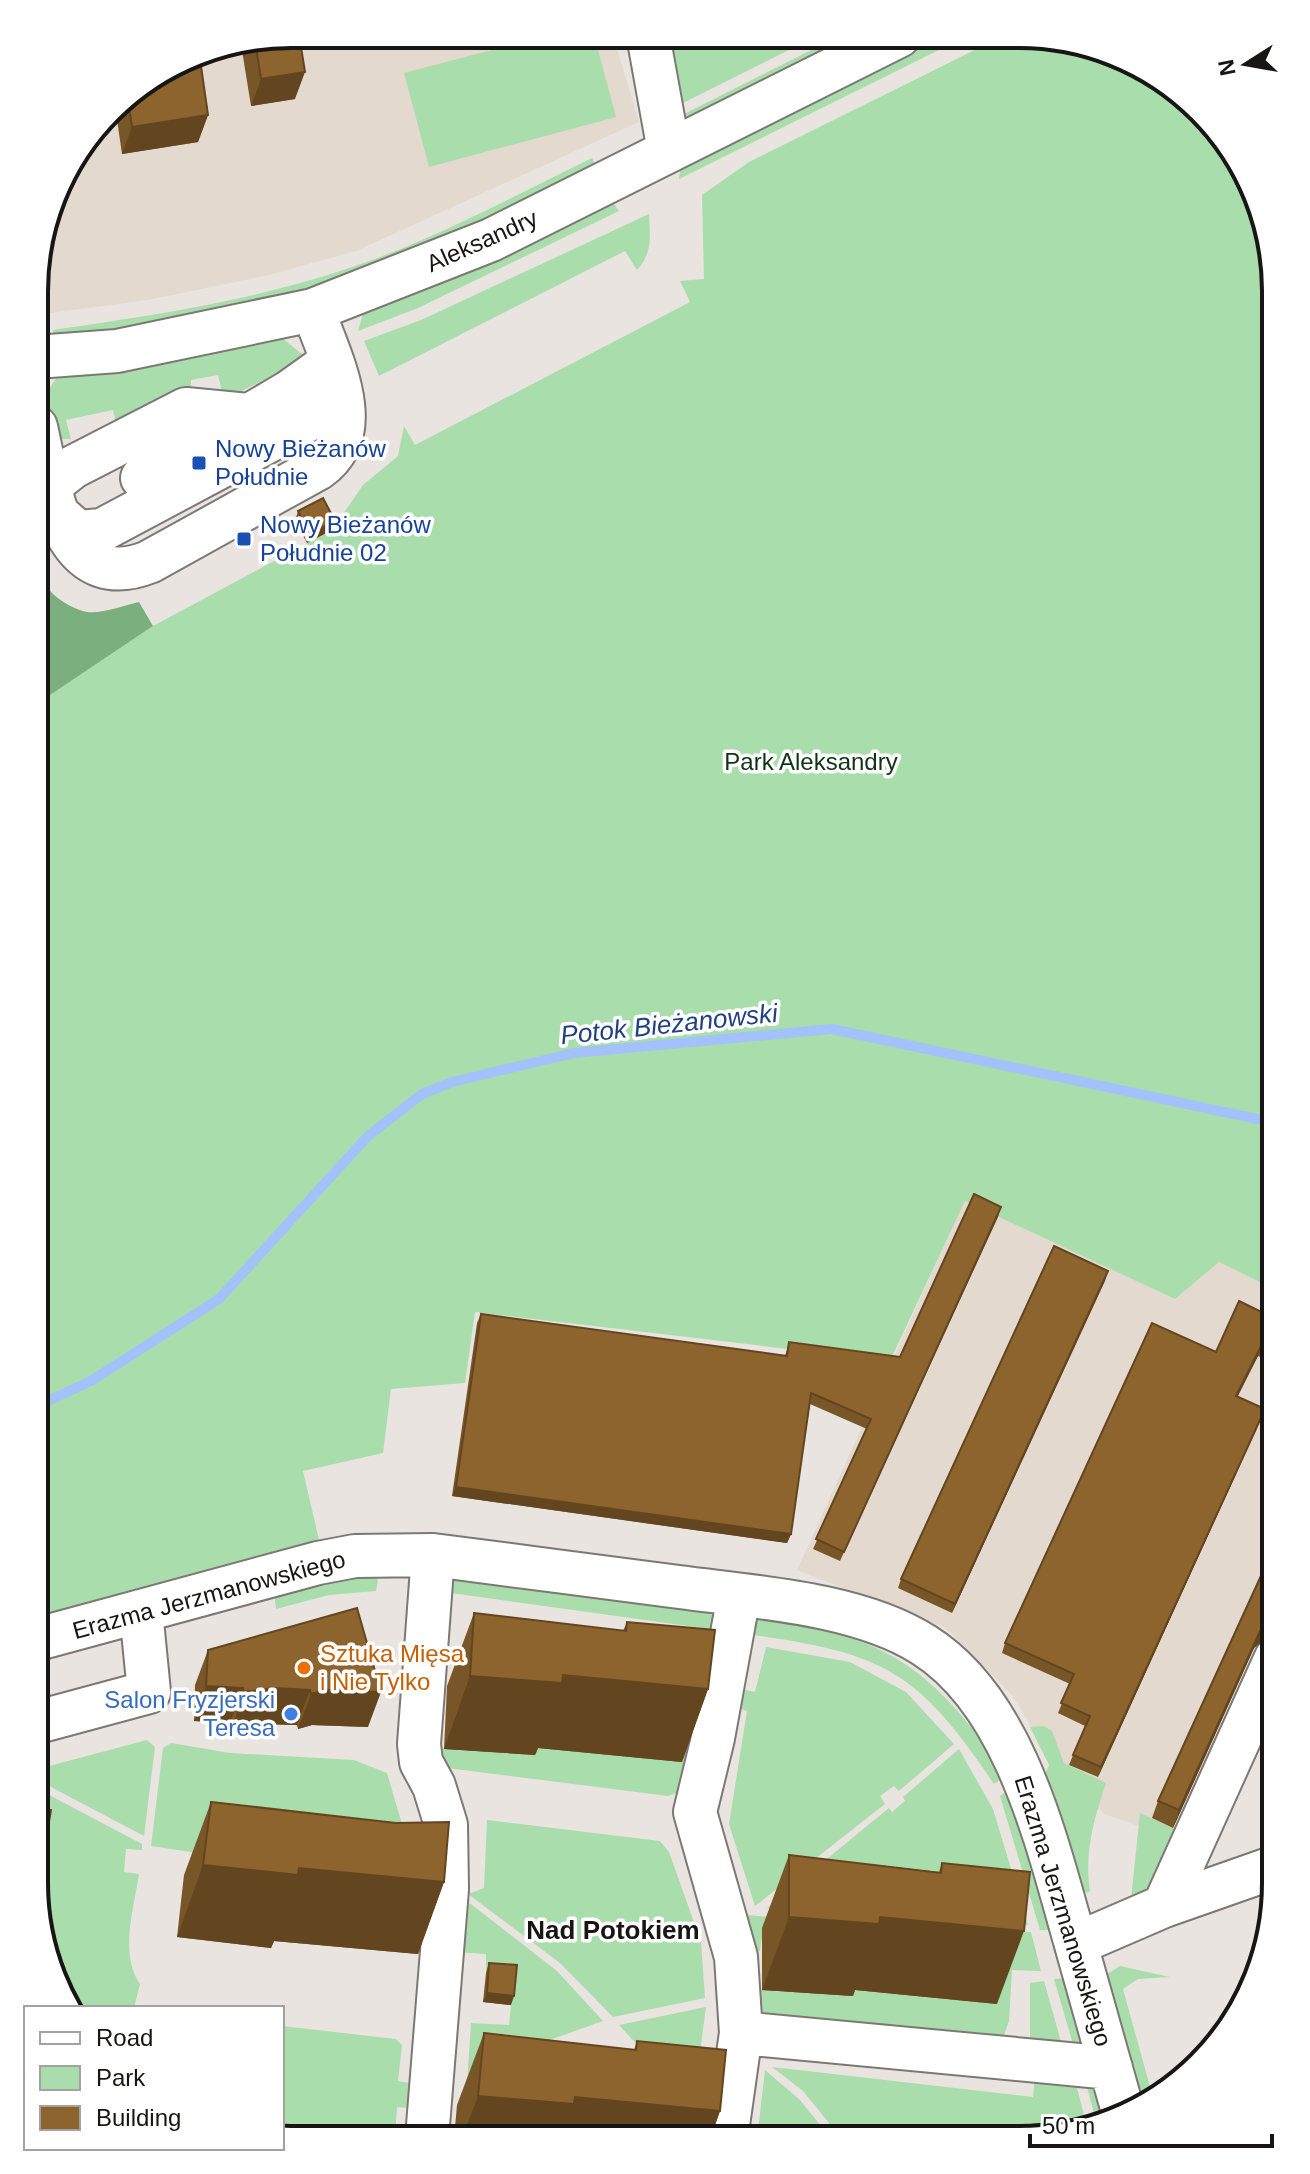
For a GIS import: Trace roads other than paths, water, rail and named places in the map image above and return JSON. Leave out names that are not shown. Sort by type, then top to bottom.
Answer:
[{"type":"street","points":[[650,48],[669,151]]},
{"type":"street","name":"Aleksandry","points":[[48,356],[117,351],[313,310],[491,240],[875,48]]},
{"type":"street","points":[[48,481],[52,499],[78,532],[102,530],[310,419],[327,396],[331,362],[313,310]]},
{"type":"street","points":[[52,499],[73,510],[87,509],[248,415],[331,362]]},
{"type":"street","points":[[428,2126],[447,1889],[446,1825],[434,1786],[421,1762],[419,1744],[433,1555]]},
{"type":"street","name":"Erazma Jerzmanowskiego","points":[[48,1636],[318,1563],[355,1556],[433,1555],[767,1597],[880,1626],[924,1645],[956,1672],[1002,1735],[1023,1775],[1076,1944],[1121,2104]]},
{"type":"street","points":[[728,2126],[741,2033],[736,1957],[695,1812],[713,1738],[739,1595]]},
{"type":"street","points":[[48,1719],[149,1692],[141,1611]]},
{"type":"street","points":[[1164,1906],[1261,1691]]},
{"type":"street","points":[[1076,1944],[1164,1906],[1261,1872]]},
{"type":"street","name":"Erazma Jerzmanowskiego","points":[[741,2033],[1077,2068],[1111,2068]]},
{"type":"waterway","name":"Potok Bieżanowski","points":[[48,1401],[91,1381],[219,1299],[368,1136],[422,1094],[452,1082],[574,1053],[832,1029],[1261,1120]]},
{"type":"place","name":"Nowy Bieżanów Południe","points":[[199,463]]},
{"type":"place","name":"Nowy Bieżanów Południe 02","points":[[244,539]]},
{"type":"place","name":"Sztuka Mięsa i Nie Tylko","points":[[304,1668]]},
{"type":"place","name":"Salon Fryzjerski Teresa","points":[[291,1714]]},
{"type":"district","name":"Nad Potokiem","points":[[613,1930]]},
{"type":"park label","name":"Park Aleksandry","points":[[811,762]]}]
